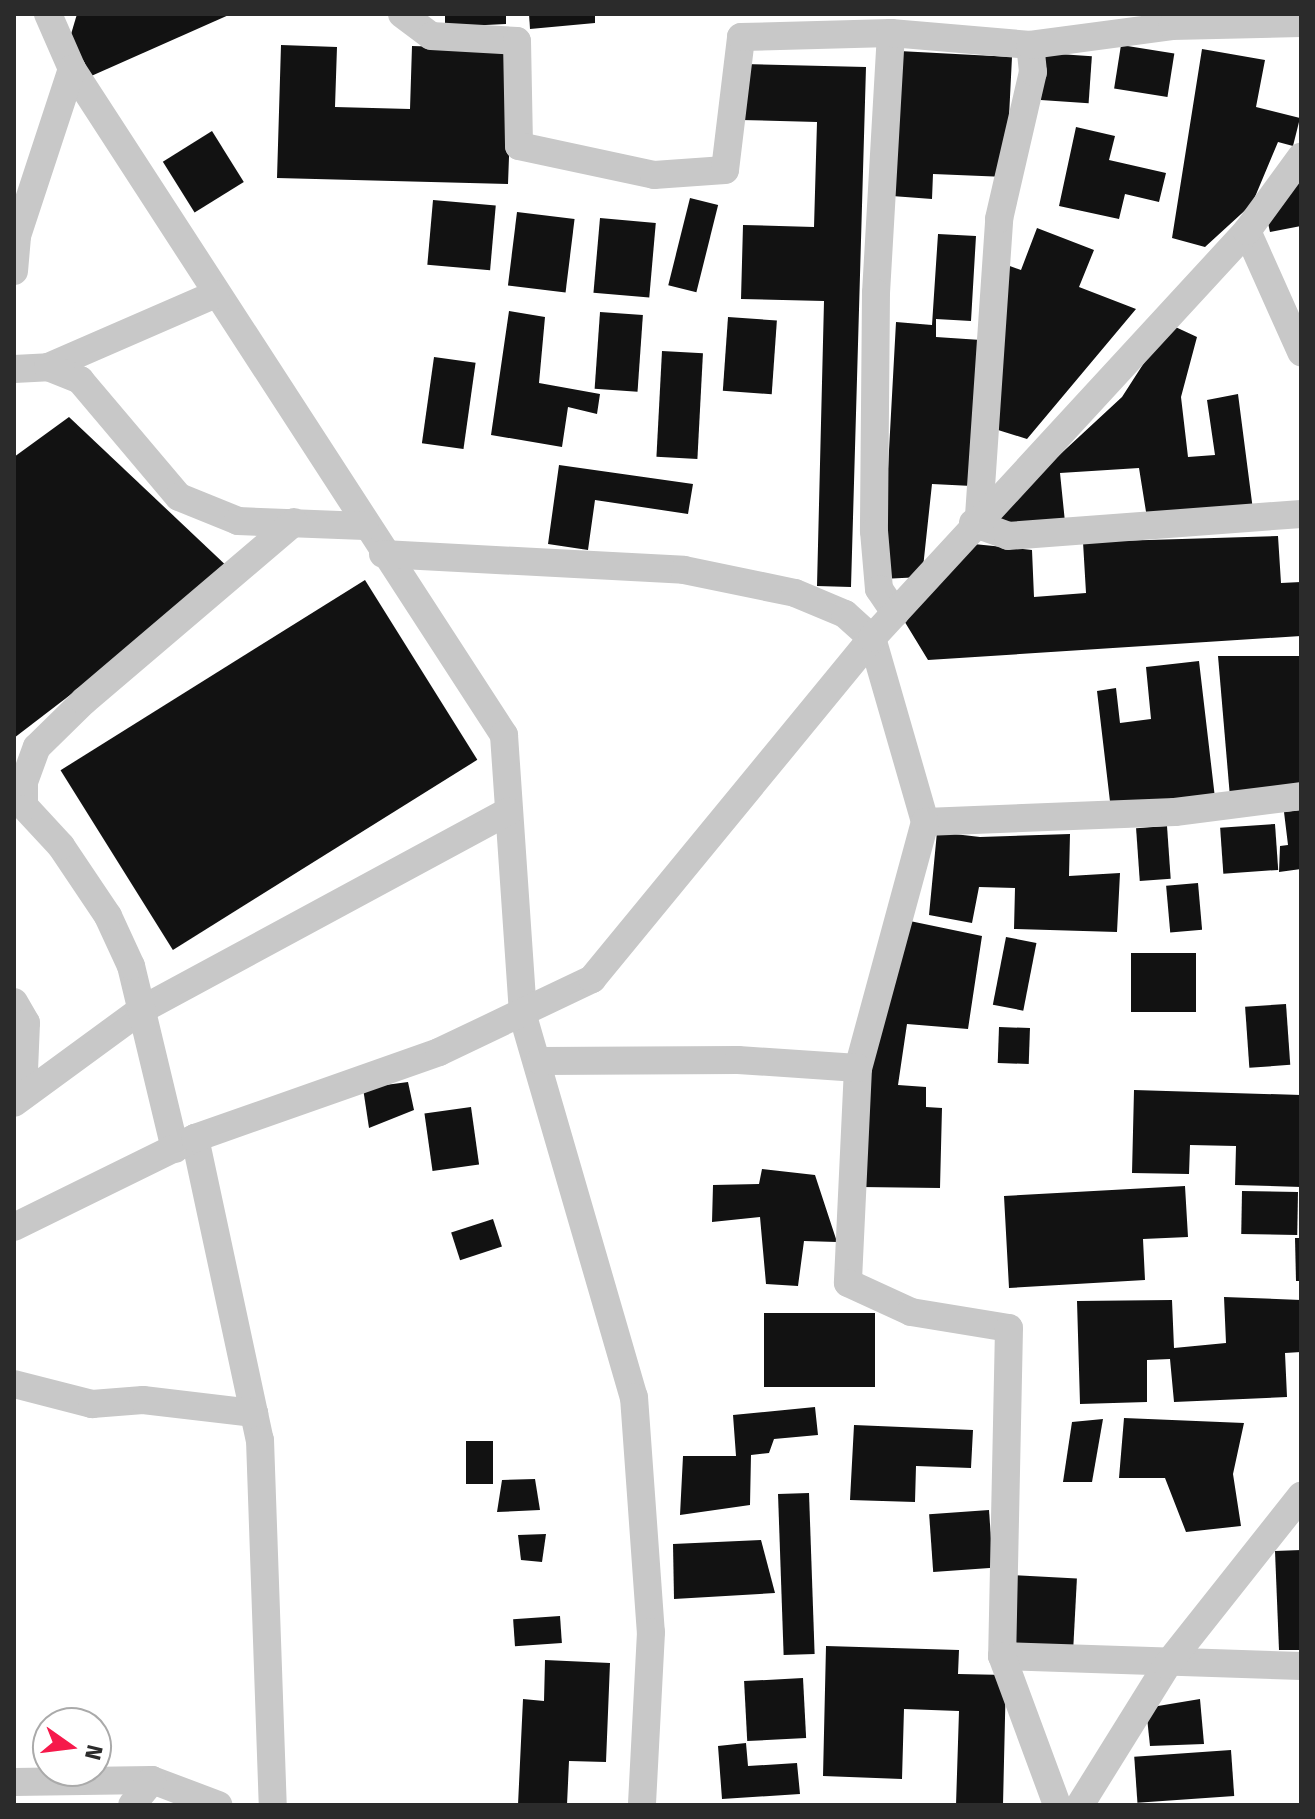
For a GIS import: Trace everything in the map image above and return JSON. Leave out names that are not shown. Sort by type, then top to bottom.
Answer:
[{"type":"street","points":[[48,14],[72,69],[383,554],[504,735],[523,1016],[540,1061],[634,1397],[651,1632],[642,1805]]},
{"type":"street","points":[[402,14],[431,36],[517,41],[519,146],[654,175],[725,170],[740,26],[891,33],[1030,45],[1172,26],[1301,23]]},
{"type":"street","points":[[891,33],[876,293],[874,531],[879,589],[895,613]]},
{"type":"street","points":[[976,520],[999,219],[1033,72],[1030,45]]},
{"type":"street","points":[[14,271],[17,236],[72,69]]},
{"type":"street","points":[[14,1227],[185,1143],[523,1016],[592,979],[872,638],[976,520],[1247,231],[1301,157]]},
{"type":"street","points":[[1247,231],[1301,352]]},
{"type":"street","points":[[14,369],[48,367],[216,294]]},
{"type":"street","points":[[48,367],[80,380],[179,497],[238,521],[365,526]]},
{"type":"street","points":[[976,520],[1008,536],[1301,514]]},
{"type":"street","points":[[14,773],[37,747],[294,522]]},
{"type":"street","points":[[383,554],[684,570],[795,593],[845,614],[872,638],[925,822],[858,1068],[848,1283],[911,1312],[1009,1328],[1002,1656],[1057,1805]]},
{"type":"street","points":[[37,747],[24,782],[24,806],[61,846],[108,916],[131,966],[141,1010],[185,1143],[254,1413],[273,1805]]},
{"type":"street","points":[[925,822],[1175,812],[1301,796]]},
{"type":"street","points":[[18,1100],[141,1010],[509,811]]},
{"type":"street","points":[[14,1002],[26,1023],[18,1100]]},
{"type":"street","points":[[540,1061],[738,1060],[858,1068]]},
{"type":"street","points":[[14,1384],[92,1404],[143,1400],[254,1413]]},
{"type":"street","points":[[1080,1805],[1167,1665],[1301,1496]]},
{"type":"street","points":[[1002,1656],[1167,1665],[1301,1666]]},
{"type":"street","points":[[25,1790],[152,1780],[218,1805]]},
{"type":"street","points":[[132,1805],[152,1780]]},
{"type":"building","points":[[77,14],[231,14],[89,77],[69,41]]},
{"type":"building","points":[[445,14],[506,14],[506,24],[445,27]]},
{"type":"building","points":[[529,14],[595,14],[595,23],[530,29]]},
{"type":"building","points":[[281,45],[337,47],[335,107],[410,109],[412,46],[513,49],[508,184],[277,178]]},
{"type":"building","points":[[1121,45],[1174,53],[1167,97],[1114,88]]},
{"type":"building","points":[[1202,49],[1265,60],[1256,107],[1300,118],[1293,146],[1278,142],[1252,204],[1205,247],[1172,238]]},
{"type":"building","points":[[899,51],[1012,57],[1006,177],[933,174],[932,199],[892,196]]},
{"type":"building","points":[[1044,53],[1092,56],[1089,103],[1041,100]]},
{"type":"building","points":[[743,64],[866,67],[851,587],[817,586],[824,301],[741,299],[743,225],[814,227],[817,122],[741,120]]},
{"type":"building","points":[[1076,127],[1115,136],[1109,160],[1166,173],[1159,202],[1125,194],[1119,219],[1059,206]]},
{"type":"building","points":[[212,131],[244,182],[195,213],[163,162]]},
{"type":"building","points":[[1301,175],[1301,226],[1270,232],[1266,214]]},
{"type":"building","points":[[690,198],[718,205],[696,292],[668,285]]},
{"type":"building","points":[[433,200],[496,205],[490,270],[427,265]]},
{"type":"building","points":[[517,212],[575,219],[566,293],[508,285]]},
{"type":"building","points":[[600,218],[656,223],[649,298],[593,293]]},
{"type":"building","points":[[1037,228],[1094,250],[1079,287],[1136,309],[1027,439],[998,430],[1007,265],[1021,270]]},
{"type":"building","points":[[938,234],[976,236],[971,321],[936,319],[936,337],[981,340],[972,486],[932,484],[922,577],[882,579],[896,322],[932,325]]},
{"type":"building","points":[[509,311],[545,317],[539,383],[600,394],[597,414],[568,407],[562,447],[491,435]]},
{"type":"building","points":[[600,312],[643,315],[638,392],[595,389]]},
{"type":"building","points":[[728,317],[777,320],[772,394],[723,391]]},
{"type":"building","points":[[1169,324],[1197,337],[1181,397],[1188,457],[1215,455],[1207,400],[1238,394],[1253,510],[1147,518],[1139,468],[1060,473],[1065,522],[986,523],[1122,397]]},
{"type":"building","points":[[662,351],[703,353],[697,459],[656,457]]},
{"type":"building","points":[[434,357],[476,363],[463,449],[422,443]]},
{"type":"building","points":[[69,417],[232,571],[14,738],[14,457]]},
{"type":"building","points":[[559,465],[693,484],[688,514],[595,500],[588,550],[548,544]]},
{"type":"building","points":[[1278,536],[1281,583],[1301,582],[1301,636],[928,660],[903,619],[964,543],[1032,550],[1034,597],[1086,593],[1083,542]]},
{"type":"building","points":[[365,580],[477,760],[173,950],[61,770]]},
{"type":"building","points":[[1218,656],[1301,656],[1301,786],[1230,797]]},
{"type":"building","points":[[1199,661],[1215,798],[1111,810],[1097,691],[1116,688],[1120,723],[1151,719],[1146,667]]},
{"type":"building","points":[[1301,810],[1301,869],[1279,872],[1280,846],[1288,845],[1284,812]]},
{"type":"building","points":[[1275,824],[1278,870],[1223,874],[1220,828]]},
{"type":"building","points":[[1167,826],[1171,879],[1140,881],[1136,828]]},
{"type":"building","points":[[937,832],[980,837],[1070,834],[1069,876],[1120,873],[1117,932],[1014,929],[1015,888],[979,887],[972,923],[929,915]]},
{"type":"building","points":[[1198,883],[1202,930],[1170,933],[1166,886]]},
{"type":"building","points":[[905,920],[982,936],[968,1029],[907,1024],[898,1085],[926,1087],[926,1107],[942,1108],[940,1188],[861,1187],[865,1068]]},
{"type":"building","points":[[1006,937],[1036,943],[1023,1011],[993,1005]]},
{"type":"building","points":[[1131,953],[1196,953],[1196,1012],[1131,1012]]},
{"type":"building","points":[[1286,1004],[1290,1065],[1249,1068],[1245,1007]]},
{"type":"building","points":[[999,1027],[1030,1028],[1029,1064],[998,1063]]},
{"type":"building","points":[[408,1082],[414,1110],[369,1128],[363,1088]]},
{"type":"building","points":[[1134,1090],[1301,1095],[1301,1187],[1235,1185],[1236,1146],[1190,1145],[1189,1174],[1132,1173]]},
{"type":"building","points":[[471,1107],[479,1164],[433,1171],[424,1114]]},
{"type":"building","points":[[762,1169],[815,1175],[837,1242],[804,1241],[798,1286],[766,1284],[760,1217],[712,1222],[713,1185],[759,1184]]},
{"type":"building","points":[[1185,1186],[1188,1237],[1143,1239],[1145,1280],[1009,1288],[1004,1196]]},
{"type":"building","points":[[1242,1191],[1298,1192],[1297,1235],[1241,1234]]},
{"type":"building","points":[[493,1219],[502,1247],[460,1260],[451,1233]]},
{"type":"building","points":[[1295,1238],[1301,1238],[1301,1281],[1296,1281]]},
{"type":"building","points":[[1224,1297],[1301,1300],[1301,1352],[1285,1353],[1287,1397],[1174,1402],[1170,1359],[1147,1360],[1147,1402],[1080,1404],[1077,1301],[1172,1300],[1174,1348],[1226,1343]]},
{"type":"building","points":[[764,1313],[875,1313],[875,1387],[764,1387]]},
{"type":"building","points":[[815,1407],[818,1435],[774,1439],[769,1453],[751,1455],[750,1505],[680,1515],[683,1456],[736,1456],[733,1415]]},
{"type":"building","points":[[1124,1418],[1244,1423],[1233,1474],[1241,1526],[1186,1532],[1165,1478],[1119,1478]]},
{"type":"building","points":[[1103,1419],[1092,1482],[1063,1482],[1072,1422]]},
{"type":"building","points":[[854,1425],[973,1430],[971,1468],[916,1466],[915,1502],[850,1500]]},
{"type":"building","points":[[466,1441],[493,1441],[493,1484],[466,1484]]},
{"type":"building","points":[[535,1479],[540,1510],[497,1512],[502,1480]]},
{"type":"building","points":[[809,1493],[815,1654],[784,1655],[778,1494]]},
{"type":"building","points":[[989,1510],[993,1568],[933,1572],[929,1514]]},
{"type":"building","points":[[546,1534],[542,1562],[521,1560],[518,1535]]},
{"type":"building","points":[[761,1540],[775,1593],[674,1599],[673,1544]]},
{"type":"building","points":[[1301,1550],[1301,1650],[1279,1650],[1275,1551]]},
{"type":"building","points":[[1012,1575],[1077,1578],[1073,1650],[1008,1647]]},
{"type":"building","points":[[560,1616],[562,1643],[515,1646],[513,1619]]},
{"type":"building","points":[[826,1646],[959,1650],[958,1674],[1006,1675],[1003,1805],[956,1805],[959,1711],[904,1709],[902,1779],[823,1776]]},
{"type":"building","points":[[545,1660],[610,1663],[606,1762],[569,1761],[567,1805],[518,1805],[523,1699],[544,1701]]},
{"type":"building","points":[[803,1678],[806,1738],[747,1741],[744,1681]]},
{"type":"building","points":[[1200,1699],[1204,1744],[1150,1746],[1146,1708]]},
{"type":"building","points":[[746,1743],[748,1766],[797,1763],[800,1794],[722,1799],[718,1746]]},
{"type":"building","points":[[1231,1750],[1234,1796],[1137,1803],[1134,1757]]}]
